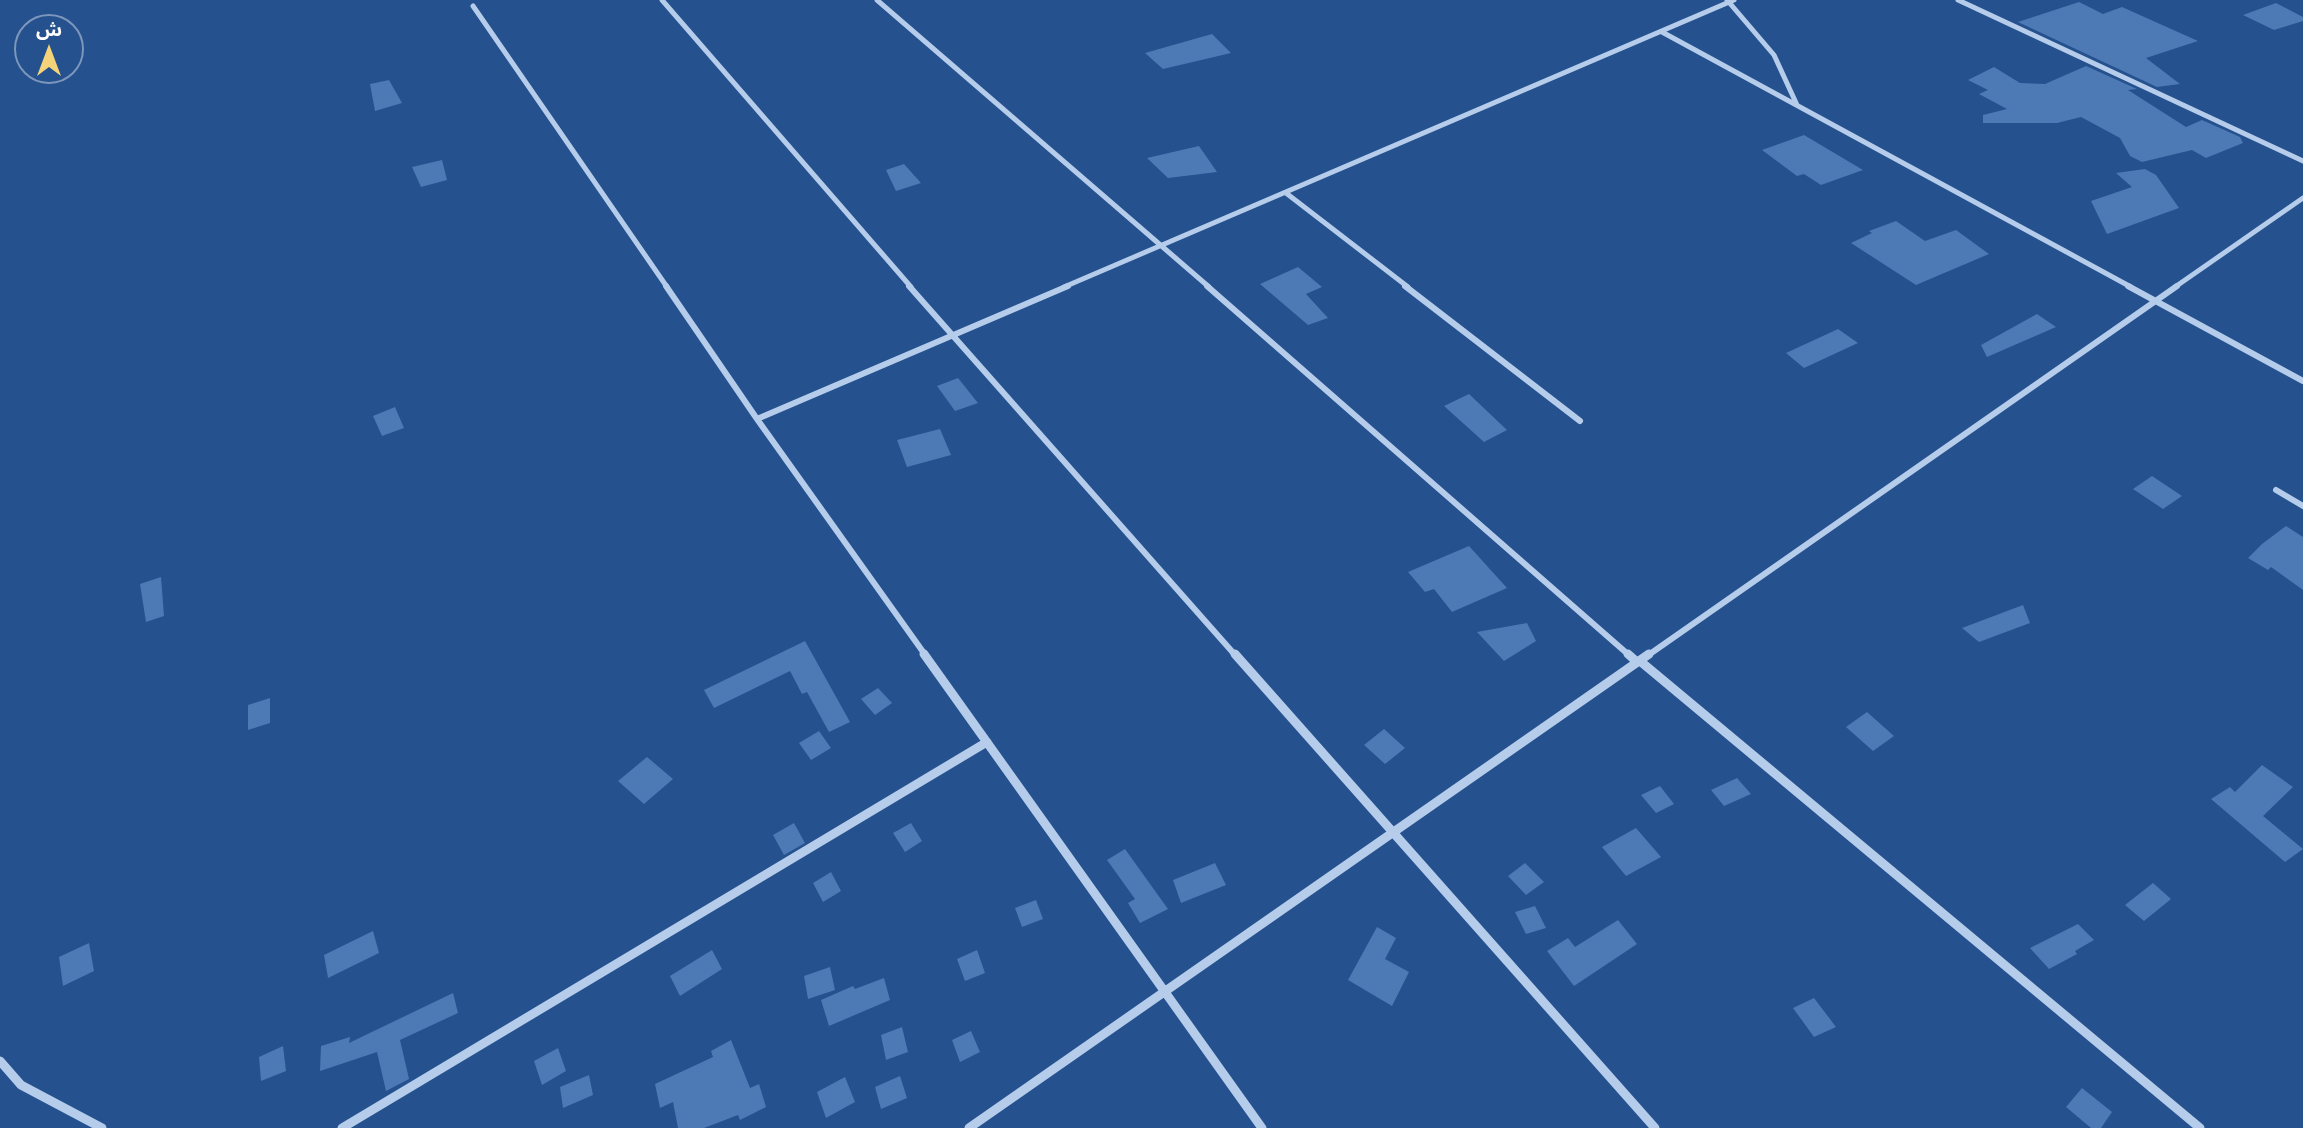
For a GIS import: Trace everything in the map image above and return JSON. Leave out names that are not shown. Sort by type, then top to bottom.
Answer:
[{"type":"street","points":[[662,0],[953,335],[1655,1128]]},
{"type":"street","points":[[877,0],[1163,246],[1638,662],[2200,1128]]},
{"type":"street","points":[[1958,0],[2303,161]]},
{"type":"street","points":[[757,419],[1730,1],[1774,55],[1798,106]]},
{"type":"street","points":[[473,6],[757,419],[1262,1128]]},
{"type":"street","points":[[1662,32],[2303,381]]},
{"type":"street","points":[[1286,193],[1580,421]]},
{"type":"street","points":[[969,1128],[2303,198]]},
{"type":"street","points":[[2276,490],[2303,506]]},
{"type":"street","points":[[342,1128],[987,742]]},
{"type":"street","points":[[0,1061],[21,1085],[102,1128]]},
{"type":"building","points":[[2079,2],[2103,14],[2122,7],[2198,41],[2146,58],[2180,84],[2157,87],[2018,22]]},
{"type":"building","points":[[2276,3],[2303,17],[2303,21],[2274,30],[2243,15]]},
{"type":"building","points":[[1212,34],[1231,53],[1163,69],[1145,53]]},
{"type":"building","points":[[2086,66],[2137,89],[2128,90],[2186,127],[2202,120],[2240,137],[2243,143],[2206,158],[2192,150],[2142,162],[2130,156],[2120,138],[2081,117],[2057,123],[1983,123],[1983,115],[2007,109],[1979,94],[1988,90],[1968,80],[1994,67],[2020,83],[2045,84]]},
{"type":"building","points":[[389,80],[402,103],[375,111],[370,84]]},
{"type":"building","points":[[1804,135],[1863,170],[1821,185],[1804,174],[1797,176],[1762,150]]},
{"type":"building","points":[[1199,146],[1217,172],[1168,178],[1147,158]]},
{"type":"building","points":[[442,160],[447,180],[421,187],[412,167]]},
{"type":"building","points":[[904,164],[921,183],[896,191],[886,170]]},
{"type":"building","points":[[2145,169],[2156,175],[2179,208],[2107,234],[2091,201],[2132,187],[2116,173]]},
{"type":"building","points":[[1896,221],[1925,241],[1956,230],[1989,254],[1916,285],[1851,243],[1872,233],[1869,231]]},
{"type":"building","points":[[1298,267],[1322,287],[1306,294],[1328,318],[1308,325],[1260,284]]},
{"type":"building","points":[[2037,314],[2056,327],[1987,357],[1981,345]]},
{"type":"building","points":[[1838,329],[1858,343],[1804,368],[1786,353]]},
{"type":"building","points":[[958,378],[978,403],[955,411],[937,386]]},
{"type":"building","points":[[1469,394],[1507,430],[1484,442],[1444,406]]},
{"type":"building","points":[[395,407],[404,428],[382,436],[373,416]]},
{"type":"building","points":[[940,429],[951,455],[907,467],[897,440]]},
{"type":"building","points":[[2152,476],[2182,496],[2163,509],[2133,489]]},
{"type":"building","points":[[2286,526],[2303,537],[2303,590],[2271,567],[2268,570],[2248,558]]},
{"type":"building","points":[[1469,546],[1507,588],[1452,612],[1434,589],[1425,592],[1408,572]]},
{"type":"building","points":[[161,577],[164,616],[146,622],[140,584]]},
{"type":"building","points":[[2023,605],[2030,623],[1979,642],[1962,628]]},
{"type":"building","points":[[1527,623],[1536,641],[1504,661],[1477,632]]},
{"type":"building","points":[[805,641],[850,722],[829,732],[807,692],[802,694],[790,671],[714,708],[704,690]]},
{"type":"building","points":[[878,688],[892,703],[875,715],[861,699]]},
{"type":"building","points":[[270,698],[270,723],[248,730],[248,705]]},
{"type":"building","points":[[1867,712],[1894,736],[1873,751],[1846,727]]},
{"type":"building","points":[[1384,729],[1405,748],[1385,764],[1364,745]]},
{"type":"building","points":[[819,731],[831,748],[811,760],[799,743]]},
{"type":"building","points":[[647,757],[673,779],[644,804],[618,781]]},
{"type":"building","points":[[2262,765],[2293,787],[2263,816],[2303,849],[2285,862],[2211,799],[2230,787],[2235,792]]},
{"type":"building","points":[[1737,778],[1751,794],[1724,806],[1711,790]]},
{"type":"building","points":[[1660,786],[1674,804],[1656,813],[1641,795]]},
{"type":"building","points":[[794,823],[805,843],[784,855],[773,835]]},
{"type":"building","points":[[911,823],[922,841],[905,852],[893,833]]},
{"type":"building","points":[[1636,828],[1661,857],[1626,876],[1602,847]]},
{"type":"building","points":[[1125,849],[1168,909],[1140,923],[1128,903],[1135,899],[1107,860]]},
{"type":"building","points":[[1215,863],[1226,885],[1181,903],[1173,880]]},
{"type":"building","points":[[1525,863],[1544,882],[1526,895],[1508,876]]},
{"type":"building","points":[[831,872],[841,891],[823,902],[813,883]]},
{"type":"building","points":[[2153,883],[2171,899],[2144,921],[2125,905]]},
{"type":"building","points":[[1036,900],[1043,919],[1022,927],[1015,908]]},
{"type":"building","points":[[1535,906],[1546,928],[1526,934],[1515,912]]},
{"type":"building","points":[[1618,920],[1637,944],[1574,986],[1547,951],[1568,938],[1575,947]]},
{"type":"building","points":[[2078,924],[2094,940],[2075,951],[2077,954],[2049,969],[2030,948]]},
{"type":"building","points":[[1377,927],[1396,938],[1385,959],[1409,972],[1392,1006],[1348,980]]},
{"type":"building","points":[[373,931],[379,953],[328,978],[324,955]]},
{"type":"building","points":[[89,943],[94,971],[63,986],[59,957]]},
{"type":"building","points":[[712,950],[722,969],[680,996],[670,976]]},
{"type":"building","points":[[977,950],[985,973],[965,981],[957,959]]},
{"type":"building","points":[[830,967],[835,990],[808,999],[804,976]]},
{"type":"building","points":[[884,978],[890,1000],[829,1026],[821,1000],[853,986],[855,989]]},
{"type":"building","points":[[453,993],[458,1013],[400,1040],[409,1079],[386,1091],[377,1052],[320,1071],[321,1046],[350,1037],[349,1043]]},
{"type":"building","points":[[1814,998],[1836,1027],[1814,1037],[1793,1008]]},
{"type":"building","points":[[902,1027],[908,1052],[886,1060],[881,1035]]},
{"type":"building","points":[[971,1031],[980,1052],[960,1062],[952,1040]]},
{"type":"building","points":[[731,1040],[750,1088],[759,1084],[766,1107],[740,1120],[738,1115],[704,1128],[678,1128],[673,1102],[660,1108],[655,1084],[713,1057],[711,1051]]},
{"type":"building","points":[[283,1046],[286,1071],[261,1081],[259,1057]]},
{"type":"building","points":[[558,1048],[566,1071],[542,1085],[534,1061]]},
{"type":"building","points":[[589,1075],[593,1095],[563,1108],[560,1087]]},
{"type":"building","points":[[900,1076],[907,1098],[881,1109],[875,1087]]},
{"type":"building","points":[[845,1077],[855,1102],[826,1118],[817,1092]]},
{"type":"building","points":[[2082,1088],[2112,1112],[2101,1128],[2091,1128],[2066,1107]]}]
